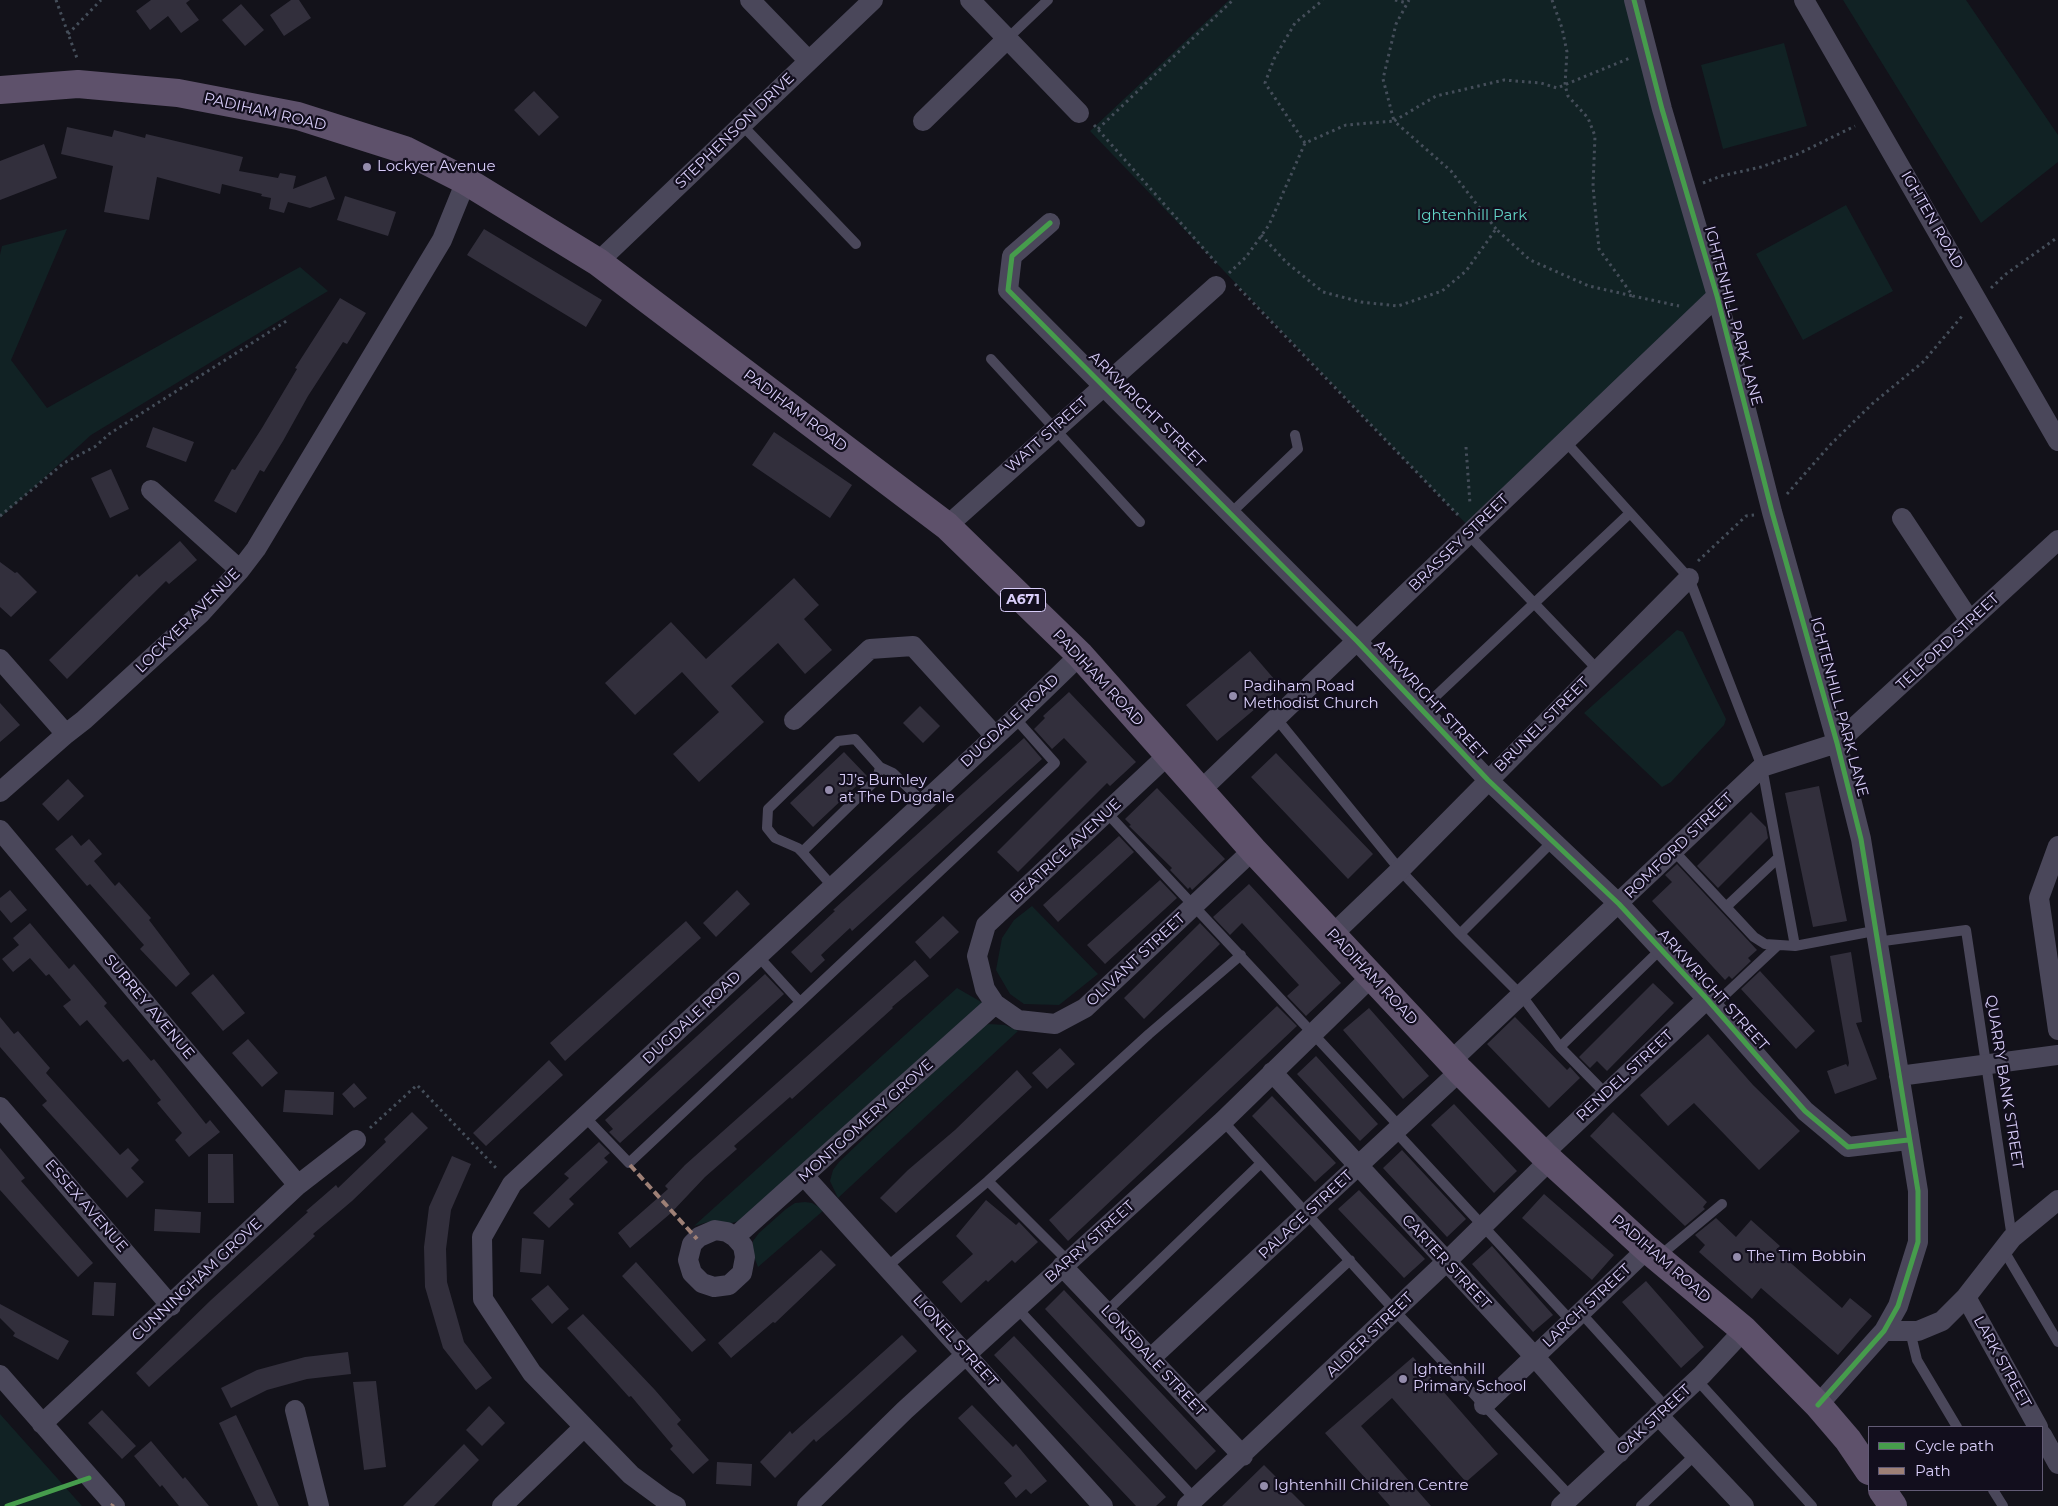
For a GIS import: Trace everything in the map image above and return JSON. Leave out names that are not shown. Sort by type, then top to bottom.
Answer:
[{"type":"main road","name":"PADIHAM ROAD","points":[[0,90],[86,86],[178,93],[298,116],[405,150],[466,181],[598,262],[947,526],[1080,655],[1254,850],[1456,1066],[1547,1157],[1652,1254],[1744,1330],[1818,1405],[1848,1440],[1868,1470]]},
{"type":"main road","points":[[1883,1491],[1892,1506]]},
{"type":"street","points":[[750,0],[809,61]]},
{"type":"street","name":"STEPHENSON DRIVE","points":[[598,262],[873,0]]},
{"type":"street","points":[[970,0],[1079,113]]},
{"type":"street","name":"IGHTENHILL PARK LANE","points":[[1634,0],[1717,296],[1772,512],[1837,743],[1861,839],[1908,1140],[1918,1191],[1918,1242],[1898,1306],[1884,1331],[1818,1405]]},
{"type":"street","name":"IGHTEN ROAD","points":[[1804,0],[2058,441]]},
{"type":"street","points":[[923,121],[1007,39]]},
{"type":"street","name":"LOCKYER AVENUE","points":[[0,792],[84,720],[201,613],[240,570],[256,549],[442,240],[466,181]]},
{"type":"street","name":"ARKWRIGHT STREET","points":[[1050,223],[1012,256],[1008,290],[1357,641],[1488,780],[1619,904],[1710,1002],[1805,1111],[1848,1147],[1908,1140]]},
{"type":"street","name":"WATT STREET","points":[[947,526],[1221,280]]},
{"type":"street","name":"BRASSEY STREET","points":[[1201,790],[1717,296]]},
{"type":"street","points":[[151,490],[240,570]]},
{"type":"street","points":[[1902,518],[1970,621]]},
{"type":"street","name":"TELFORD STREET","points":[[1837,743],[2058,540]]},
{"type":"street","name":"BRUNEL STREET","points":[[1332,935],[1400,870],[1687,576]]},
{"type":"street","points":[[794,720],[870,649],[913,646],[995,736]]},
{"type":"street","name":"DUGDALE ROAD","points":[[584,1427],[532,1373],[483,1299],[482,1237],[512,1184],[1015,718],[1080,655]]},
{"type":"street","points":[[0,659],[66,734]]},
{"type":"street","name":"ROMFORD STREET","points":[[1456,1066],[1522,996],[1762,767],[1837,743]]},
{"type":"street","name":"BEATRICE AVENUE","points":[[977,956],[986,925],[1169,754]]},
{"type":"street","name":"SURREY AVENUE","points":[[0,830],[298,1185]]},
{"type":"street","points":[[2058,846],[2039,898],[2058,1030]]},
{"type":"street","name":"OLIVANT STREET","points":[[977,956],[986,989],[995,1004],[1018,1020],[1055,1024],[1086,1008],[1254,850]]},
{"type":"street","name":"BARRY STREET","points":[[813,1504],[967,1354],[1223,1121],[1371,977]]},
{"type":"street","name":"RENDEL STREET","points":[[1547,1157],[1606,1094],[1710,1002]]},
{"type":"street","name":"MONTGOMERY GROVE","points":[[735,1237],[805,1177],[995,1004]]},
{"type":"street","points":[[1899,1076],[2058,1055]]},
{"type":"street","name":"PALACE STREET","points":[[1151,1358],[1398,1129],[1456,1066]]},
{"type":"street","name":"CARTER STREET","points":[[1272,1072],[1534,1356],[1619,1453]]},
{"type":"street","name":"ESSEX AVENUE","points":[[0,1107],[171,1306]]},
{"type":"street","name":"CUNNINGHAM GROVE","points":[[42,1424],[171,1306],[298,1185],[356,1140]]},
{"type":"street","name":"ALDER STREET","points":[[1191,1503],[1446,1262],[1547,1157]]},
{"type":"street","name":"LIONEL STREET","points":[[805,1177],[888,1266],[1103,1506]]},
{"type":"street","points":[[1884,1331],[1918,1331],[1942,1321],[1966,1297],[2008,1243],[2056,1206]]},
{"type":"street","name":"LARCH STREET","points":[[1484,1405],[1576,1317],[1652,1254]]},
{"type":"street","name":"LONSDALE STREET","points":[[1065,1264],[1106,1312],[1242,1456]]},
{"type":"street","name":"LARK STREET","points":[[1966,1297],[2037,1426]]},
{"type":"street","name":"OAK STREET","points":[[1566,1502],[1697,1380],[1744,1330]]},
{"type":"street","points":[[0,1375],[115,1506]]},
{"type":"street","points":[[295,1410],[319,1506]]},
{"type":"street","points":[[1663,1411],[1732,1502]]},
{"type":"street","points":[[502,1506],[584,1427],[631,1475],[676,1506]]},
{"type":"street","points":[[2043,1437],[2058,1464]]},
{"type":"lane","points":[[1007,39],[1048,0]]},
{"type":"lane","points":[[742,125],[856,244]]},
{"type":"lane","points":[[991,359],[1140,522]]},
{"type":"lane","points":[[1231,513],[1298,449],[1294,436]]},
{"type":"lane","points":[[1565,441],[1687,576],[1762,767],[1795,946]]},
{"type":"lane","points":[[1422,709],[1536,604],[1630,513]]},
{"type":"lane","points":[[1470,532],[1597,669]]},
{"type":"lane","points":[[585,1117],[628,1162],[1055,763],[1015,718]]},
{"type":"lane","points":[[1276,718],[1400,870],[1522,996],[1560,1047],[1606,1094]]},
{"type":"lane","points":[[833,886],[798,848],[775,838],[768,828],[768,809],[838,741],[855,739],[880,767],[893,773],[924,802]]},
{"type":"lane","points":[[802,852],[877,779],[880,767]]},
{"type":"lane","points":[[1107,813],[1241,955],[1484,1224],[1576,1317],[1663,1411]]},
{"type":"lane","points":[[1460,934],[1553,841]]},
{"type":"lane","points":[[1673,850],[1754,936],[1764,944],[1795,946],[1875,936]]},
{"type":"lane","points":[[1726,907],[1778,858]]},
{"type":"lane","name":"QUARRY BANK STREET","points":[[1875,936],[1966,930],[1986,1066],[2008,1243]]},
{"type":"lane","points":[[1710,1002],[1777,946]]},
{"type":"lane","points":[[1560,1047],[1661,949]]},
{"type":"lane","points":[[888,1266],[988,1181],[1149,1034],[1241,955]]},
{"type":"lane","points":[[758,956],[800,1002]]},
{"type":"lane","points":[[1223,1121],[1395,1311],[1484,1405],[1566,1502]]},
{"type":"lane","points":[[1106,1312],[1260,1164]]},
{"type":"lane","points":[[988,1181],[1065,1264]]},
{"type":"lane","points":[[1652,1254],[1722,1204]]},
{"type":"lane","points":[[2008,1243],[2058,1342]]},
{"type":"lane","points":[[1194,1404],[1350,1260]]},
{"type":"lane","points":[[1017,1308],[1191,1503]]},
{"type":"lane","points":[[1910,1331],[1917,1360],[1955,1426]]},
{"type":"lane","points":[[1697,1380],[1812,1506]]},
{"type":"lane","points":[[1641,1506],[1695,1455]]},
{"type":"lane","points":[[1994,1491],[2003,1506]]},
{"type":"path","points":[[56,0],[86,86]]},
{"type":"path","points":[[68,34],[101,0]]},
{"type":"path","points":[[1233,0],[1098,129],[1221,280],[1470,532]]},
{"type":"path","points":[[1305,143],[1265,83],[1274,59],[1295,23],[1323,0]]},
{"type":"path","points":[[1395,0],[1408,2],[1396,24],[1383,79],[1394,120],[1451,171],[1496,229],[1530,260],[1589,286],[1702,310]]},
{"type":"path","points":[[1552,0],[1562,28],[1566,52],[1565,85],[1568,96],[1588,118],[1595,136],[1592,186],[1599,250],[1633,296]]},
{"type":"path","points":[[1221,280],[1246,257],[1269,225],[1305,143],[1346,125],[1394,120],[1436,96],[1474,86],[1504,80],[1541,82],[1557,88],[1647,51]]},
{"type":"path","points":[[1686,190],[1721,176],[1761,167],[1798,154],[1873,117]]},
{"type":"path","points":[[1261,235],[1286,262],[1323,292],[1361,302],[1398,306],[1442,291],[1466,271],[1496,229]]},
{"type":"path","points":[[1772,512],[1831,444],[1872,404],[1923,362],[1978,300],[2006,274],[2058,238]]},
{"type":"path","points":[[0,516],[64,463],[96,446],[109,434],[288,320]]},
{"type":"path","points":[[1466,447],[1470,532]]},
{"type":"path","points":[[1687,576],[1746,516]]},
{"type":"path","points":[[356,1140],[417,1086],[512,1184]]},
{"type":"green space","name":"Ightenhill Park","points":[[1229,0],[1639,0],[1717,296],[1472,530],[1090,131]]},
{"type":"green space","points":[[1843,0],[1966,0],[2058,135],[2058,162],[1981,223]]},
{"type":"green space","points":[[1784,43],[1807,126],[1723,149],[1701,65]]},
{"type":"green space","points":[[1846,205],[1893,291],[1803,340],[1756,254]]},
{"type":"green space","points":[[67,229],[11,360],[47,408],[300,267],[328,291],[91,435],[0,518],[0,255],[2,246]]},
{"type":"green space","points":[[1677,630],[1683,632],[1726,719],[1724,725],[1671,782],[1662,787],[1584,713]]},
{"type":"green space","points":[[1032,906],[1098,974],[1059,1005],[1024,1004],[1010,994],[996,970],[1002,938],[1014,920]]},
{"type":"green space","points":[[957,988],[983,1003],[740,1221],[727,1224],[708,1222],[694,1226]]},
{"type":"green space","points":[[989,1024],[1005,1025],[1018,1031],[838,1198],[830,1181],[833,1170],[839,1162],[981,1027]]},
{"type":"green space","points":[[795,1203],[812,1203],[824,1210],[758,1267],[753,1254],[753,1241],[759,1233],[786,1209]]},
{"type":"green space","points":[[0,1414],[82,1506],[0,1506]]},
{"type":"building","points":[[151,0],[190,0],[186,3],[199,20],[181,33],[168,16],[150,30],[136,11]]},
{"type":"building","points":[[291,0],[299,0],[311,18],[284,36],[270,15]]},
{"type":"building","points":[[241,4],[264,30],[245,46],[222,20]]},
{"type":"building","points":[[534,91],[559,117],[539,136],[514,110]]},
{"type":"building","points":[[67,127],[112,137],[114,130],[145,138],[146,134],[243,157],[239,171],[278,178],[280,173],[296,176],[293,189],[326,176],[335,199],[310,208],[288,202],[284,213],[269,209],[271,198],[261,196],[262,194],[222,184],[220,194],[157,177],[149,220],[104,212],[113,166],[61,154]]},
{"type":"building","points":[[44,144],[57,178],[0,200],[0,161]]},
{"type":"building","points":[[345,196],[396,212],[388,236],[337,220]]},
{"type":"building","points":[[484,229],[602,300],[586,327],[467,255]]},
{"type":"building","points":[[340,298],[366,313],[347,344],[343,342],[308,396],[264,472],[260,470],[236,513],[214,501],[232,469],[235,470],[262,428],[297,369],[295,368]]},
{"type":"building","points":[[153,427],[194,442],[186,462],[146,447]]},
{"type":"building","points":[[774,432],[852,485],[830,518],[752,465]]},
{"type":"building","points":[[111,469],[129,509],[110,518],[91,478]]},
{"type":"building","points":[[180,541],[197,560],[169,584],[166,581],[67,679],[49,660],[137,574],[139,577]]},
{"type":"building","points":[[0,562],[15,573],[17,572],[37,592],[11,617],[0,607]]},
{"type":"building","points":[[794,578],[819,605],[804,619],[832,650],[805,674],[778,643],[731,686],[764,722],[699,782],[673,754],[719,712],[682,672],[635,715],[605,683],[671,622],[706,659]]},
{"type":"building","name":"Padiham Road Methodist Church","points":[[1250,651],[1281,687],[1217,741],[1186,705]]},
{"type":"building","points":[[1069,692],[1136,762],[1110,786],[1107,783],[1018,872],[997,852],[1087,762],[1064,738],[1052,749],[1034,729],[1045,718],[1043,716]]},
{"type":"building","points":[[0,703],[20,725],[0,742]]},
{"type":"building","points":[[920,706],[940,726],[923,743],[903,723]]},
{"type":"building","points":[[1024,738],[1042,759],[852,931],[850,928],[821,955],[825,960],[811,973],[791,952],[835,911],[833,910]]},
{"type":"building","name":"JJ’s Burnley at The Dugdale","points":[[844,752],[867,776],[813,827],[790,803]]},
{"type":"building","points":[[1276,753],[1373,854],[1348,879],[1251,777]]},
{"type":"building","points":[[68,779],[84,796],[58,821],[42,804]]},
{"type":"building","points":[[1819,786],[1847,921],[1813,927],[1785,793]]},
{"type":"building","points":[[1157,788],[1225,859],[1192,890],[1190,887],[1188,889],[1170,870],[1172,868],[1129,826],[1131,825],[1125,819]]},
{"type":"building","points":[[1751,812],[1766,827],[1768,838],[1718,888],[1697,866]]},
{"type":"building","points":[[72,835],[81,846],[89,839],[102,854],[94,861],[115,886],[119,882],[151,918],[149,920],[190,974],[176,987],[140,949],[144,945],[90,884],[87,886],[55,849]]},
{"type":"building","points":[[1119,836],[1134,852],[1058,922],[1043,905]]},
{"type":"building","points":[[1677,864],[1757,950],[1748,958],[1751,961],[1732,979],[1729,976],[1725,980],[1652,901],[1672,882],[1665,875]]},
{"type":"building","points":[[1160,880],[1177,898],[1105,964],[1087,945]]},
{"type":"building","points":[[1249,884],[1341,983],[1306,1016],[1287,996],[1299,985],[1242,923],[1230,935],[1213,917]]},
{"type":"building","points":[[10,890],[27,910],[11,923],[0,910],[0,898]]},
{"type":"building","points":[[737,890],[750,904],[716,937],[703,923]]},
{"type":"building","points":[[943,916],[959,932],[930,959],[915,942]]},
{"type":"building","points":[[686,921],[701,938],[565,1061],[550,1043]]},
{"type":"building","points":[[30,923],[69,969],[74,964],[107,1003],[104,1006],[151,1061],[154,1059],[206,1124],[210,1120],[220,1132],[189,1157],[175,1140],[182,1133],[157,1103],[161,1100],[128,1059],[123,1062],[87,1020],[80,1026],[63,1006],[71,1000],[49,974],[46,976],[30,958],[13,972],[2,959],[19,945],[13,938]]},
{"type":"building","points":[[1200,923],[1220,944],[1144,1019],[1124,998]]},
{"type":"building","points":[[1851,952],[1862,1022],[1856,1023],[1877,1079],[1835,1094],[1827,1071],[1846,1064],[1848,1067],[1849,1063],[1830,956]]},
{"type":"building","points":[[915,960],[929,976],[892,1007],[792,1099],[790,1097],[734,1146],[737,1149],[705,1177],[671,1213],[630,1248],[618,1233],[668,1189],[665,1186],[685,1165]]},
{"type":"building","points":[[1760,971],[1815,1031],[1796,1049],[1741,989]]},
{"type":"building","points":[[213,974],[245,1013],[223,1031],[191,993]]},
{"type":"building","points":[[765,974],[784,994],[620,1143],[609,1132],[613,1129],[605,1120]]},
{"type":"building","points":[[1653,983],[1674,1003],[1607,1071],[1597,1061],[1590,1068],[1579,1057]]},
{"type":"building","points":[[1277,1006],[1297,1026],[1068,1241],[1049,1220]]},
{"type":"building","points":[[1369,1008],[1429,1076],[1403,1099],[1343,1030]]},
{"type":"building","points":[[0,1017],[14,1034],[18,1031],[50,1068],[46,1073],[120,1155],[128,1148],[139,1160],[131,1168],[144,1182],[127,1198],[42,1105],[47,1101],[0,1047]]},
{"type":"building","points":[[1515,1017],[1567,1070],[1570,1067],[1580,1078],[1549,1108],[1487,1044]]},
{"type":"building","points":[[1708,1034],[1753,1085],[1800,1131],[1759,1170],[1694,1103],[1668,1126],[1640,1095]]},
{"type":"building","points":[[248,1039],[278,1073],[262,1087],[232,1053]]},
{"type":"building","points":[[1060,1048],[1075,1064],[1047,1089],[1032,1073]]},
{"type":"building","points":[[1316,1056],[1378,1124],[1360,1141],[1297,1074]]},
{"type":"building","points":[[549,1060],[563,1075],[486,1146],[473,1133]]},
{"type":"building","points":[[1017,1070],[1032,1087],[896,1213],[880,1198],[908,1170],[955,1130]]},
{"type":"building","points":[[354,1083],[367,1098],[354,1108],[342,1094]]},
{"type":"building","points":[[285,1090],[334,1092],[333,1115],[283,1112]]},
{"type":"building","points":[[1272,1096],[1336,1163],[1315,1182],[1252,1116]]},
{"type":"building","points":[[1454,1104],[1517,1171],[1494,1193],[1431,1125]]},
{"type":"building","points":[[412,1112],[428,1128],[352,1201],[313,1234],[315,1236],[149,1387],[136,1373],[211,1300],[308,1212],[306,1211],[336,1185],[338,1188],[386,1142],[384,1139]]},
{"type":"building","points":[[1613,1112],[1707,1202],[1703,1207],[1705,1209],[1685,1226],[1590,1136]]},
{"type":"building","points":[[599,1142],[610,1153],[604,1158],[608,1162],[569,1199],[574,1204],[549,1228],[533,1213],[569,1178],[564,1174]]},
{"type":"building","points":[[0,1148],[25,1178],[21,1181],[93,1263],[78,1277],[0,1190]]},
{"type":"building","points":[[1402,1150],[1466,1219],[1447,1237],[1383,1168]]},
{"type":"building","points":[[208,1154],[233,1154],[234,1203],[208,1203]]},
{"type":"building","points":[[452,1156],[471,1164],[451,1210],[446,1249],[447,1282],[464,1342],[492,1378],[476,1390],[443,1348],[425,1287],[424,1247],[429,1207]]},
{"type":"building","points":[[1359,1190],[1425,1259],[1404,1278],[1338,1209]]},
{"type":"building","points":[[1544,1194],[1614,1255],[1592,1280],[1522,1218]]},
{"type":"building","points":[[986,1200],[1016,1225],[1019,1222],[1038,1242],[1015,1263],[1012,1260],[988,1282],[986,1280],[961,1303],[942,1282],[973,1254],[956,1236]]},
{"type":"building","points":[[155,1209],[201,1212],[200,1233],[154,1231]]},
{"type":"building","points":[[1716,1218],[1736,1237],[1751,1220],[1780,1246],[1776,1250],[1842,1308],[1850,1298],[1872,1316],[1838,1355],[1761,1288],[1752,1299],[1699,1252],[1705,1245],[1695,1235]]},
{"type":"building","points":[[522,1238],[544,1240],[541,1274],[520,1272]]},
{"type":"building","points":[[1492,1246],[1553,1315],[1533,1332],[1472,1264]]},
{"type":"building","points":[[821,1250],[836,1265],[775,1323],[773,1322],[731,1358],[718,1343]]},
{"type":"building","points":[[636,1262],[706,1340],[692,1352],[622,1276]]},
{"type":"building","points":[[1646,1281],[1704,1347],[1681,1368],[1622,1302]]},
{"type":"building","points":[[94,1282],[116,1283],[114,1316],[92,1315]]},
{"type":"building","points":[[548,1285],[569,1309],[552,1324],[531,1299]]},
{"type":"building","points":[[1064,1290],[1216,1451],[1196,1470],[1045,1309]]},
{"type":"building","points":[[0,1304],[69,1341],[58,1360],[13,1336],[15,1333],[0,1318]]},
{"type":"building","points":[[583,1314],[681,1420],[677,1424],[709,1460],[693,1474],[670,1449],[673,1446],[631,1396],[629,1397],[567,1328]]},
{"type":"building","points":[[902,1335],[917,1351],[816,1442],[814,1439],[775,1478],[760,1462],[790,1431],[792,1434]]},
{"type":"building","points":[[1014,1336],[1166,1497],[1156,1506],[1136,1506],[994,1355]]},
{"type":"building","points":[[348,1352],[351,1374],[307,1379],[267,1390],[231,1408],[221,1388],[257,1370],[305,1357]]},
{"type":"building","points":[[1413,1357],[1498,1454],[1466,1482],[1392,1398],[1361,1426],[1431,1506],[1390,1506],[1325,1433]]},
{"type":"building","points":[[376,1381],[386,1467],[364,1470],[353,1382]]},
{"type":"building","points":[[972,1405],[1013,1447],[1016,1444],[1047,1481],[1031,1494],[1026,1489],[1016,1498],[1004,1483],[1012,1476],[958,1418]]},
{"type":"building","points":[[489,1406],[505,1423],[482,1446],[466,1430]]},
{"type":"building","points":[[102,1410],[136,1446],[122,1459],[88,1423]]},
{"type":"building","points":[[236,1415],[279,1506],[258,1506],[239,1466],[219,1423]]},
{"type":"building","points":[[151,1441],[209,1506],[179,1506],[162,1485],[160,1487],[134,1456]]},
{"type":"building","points":[[464,1444],[479,1460],[434,1506],[403,1506]]},
{"type":"building","points":[[717,1462],[752,1464],[751,1486],[716,1484]]},
{"type":"building","name":"Ightenhill Children Centre","points":[[1264,1465],[1305,1506],[1222,1506]]},
{"type":"marked path","points":[[630,1165],[697,1239]]},
{"type":"cycle path","points":[[1634,0],[1662,109],[1717,296],[1772,512],[1837,743],[1861,839],[1918,1191],[1918,1242],[1898,1306],[1884,1331],[1818,1405]]},
{"type":"cycle path","points":[[1050,223],[1012,256],[1008,290],[1357,641],[1488,780],[1619,904],[1707,999],[1805,1111],[1848,1147],[1908,1140]]},
{"type":"cycle path","points":[[7,1506],[89,1478]]},
{"type":"place","name":"Lockyer Avenue","points":[[367,167]]},
{"type":"place","name":"Padiham Road Methodist Church","points":[[1233,696]]},
{"type":"place","name":"JJ’s Burnley at The Dugdale","points":[[829,790]]},
{"type":"place","name":"The Tim Bobbin","points":[[1737,1257]]},
{"type":"place","name":"Ightenhill Primary School","points":[[1403,1379]]},
{"type":"place","name":"Ightenhill Children Centre","points":[[1264,1486]]}]
